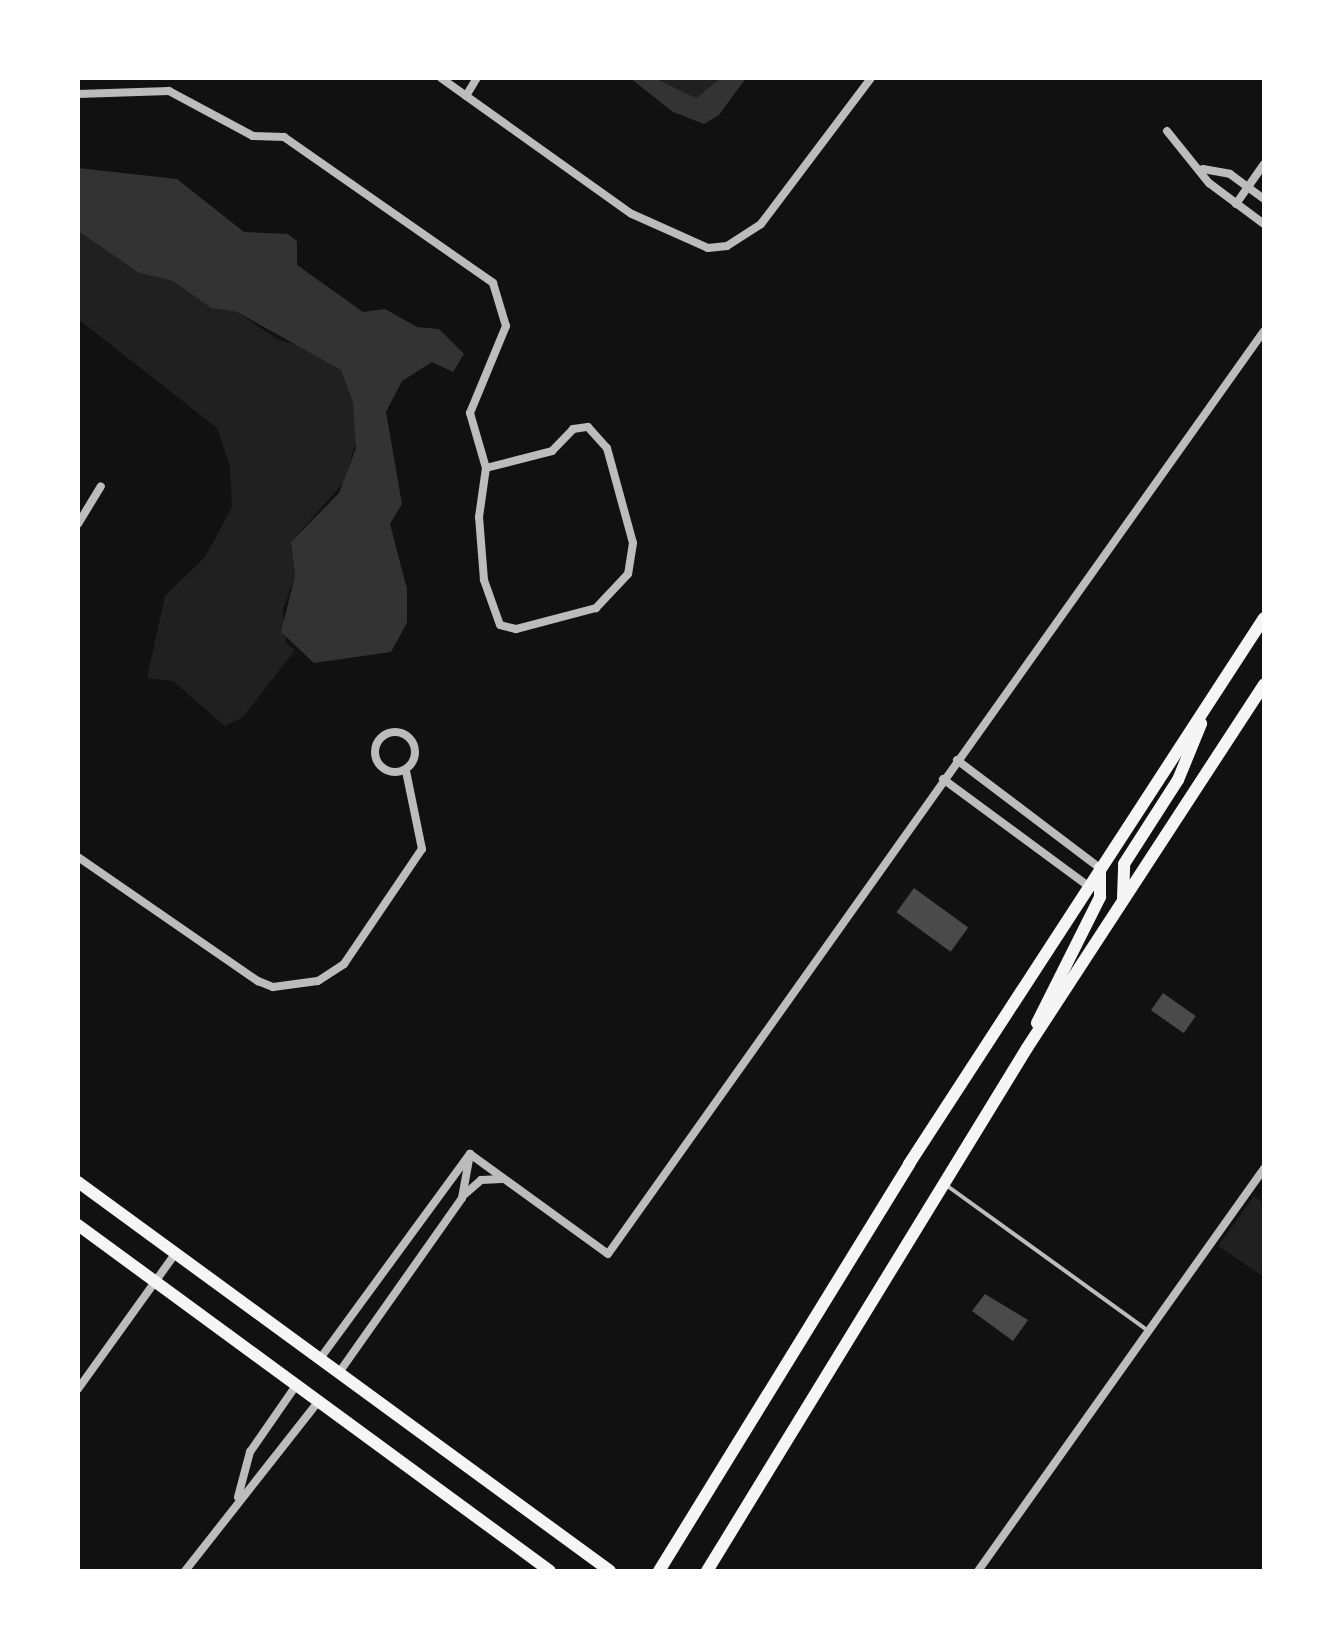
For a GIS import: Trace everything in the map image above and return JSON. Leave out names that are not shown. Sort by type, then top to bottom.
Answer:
[{"type":"main road","points":[[659,1571],[1088,886],[1264,618]]},
{"type":"main road","points":[[707,1571],[1027,1048],[1264,685]]},
{"type":"main road","points":[[1123,898],[1124,864],[1178,780],[1213,696]]},
{"type":"main road","points":[[1027,1048],[1057,973],[1100,897],[1100,868]]},
{"type":"main road","points":[[78,1182],[173,1257],[610,1571]]},
{"type":"main road","points":[[78,1225],[550,1571]]},
{"type":"street","points":[[441,78],[632,214],[691,243],[722,247],[761,224],[871,78]]},
{"type":"street","points":[[466,96],[477,78]]},
{"type":"street","points":[[78,94],[169,91],[253,136],[284,137],[493,283],[506,326],[470,413],[486,468],[479,517],[484,580],[500,625],[549,621],[609,599],[634,558],[602,434],[573,429],[552,451],[486,468]]},
{"type":"street","points":[[1167,131],[1203,169],[1209,183],[1264,224]]},
{"type":"street","points":[[1236,204],[1264,164]]},
{"type":"street","points":[[1203,169],[1217,168],[1264,199]]},
{"type":"street","points":[[470,1154],[608,1254],[1264,331]]},
{"type":"street","points":[[78,524],[101,486]]},
{"type":"street","points":[[78,857],[258,981],[273,987],[318,981],[344,964],[422,849],[406,771],[414,743],[402,733],[386,733],[375,745],[376,762],[388,772],[406,771]]},
{"type":"street","points":[[957,760],[1100,868]]},
{"type":"street","points":[[943,779],[1088,886]]},
{"type":"street","points":[[462,1198],[470,1154]]},
{"type":"street","points":[[319,1361],[470,1154]]},
{"type":"street","points":[[978,1571],[1264,1168]]},
{"type":"street","points":[[338,1374],[462,1198],[481,1180],[504,1179]]},
{"type":"street","points":[[78,1389],[173,1257]]},
{"type":"street","points":[[238,1497],[250,1452],[297,1384]]},
{"type":"street","points":[[185,1571],[238,1497],[259,1482],[318,1402]]},
{"type":"lane","points":[[944,1183],[1148,1331]]},
{"type":"shaded area","points":[[630,78],[655,78],[696,98],[721,78],[746,78],[719,115],[704,124],[673,112]]},
{"type":"shaded area","points":[[655,78],[721,78],[696,98]]},
{"type":"shaded area","points":[[78,168],[177,179],[244,232],[288,234],[297,241],[297,265],[363,312],[385,309],[417,327],[439,329],[464,354],[453,372],[432,362],[402,381],[386,412],[402,504],[390,524],[407,589],[407,623],[391,652],[314,663],[281,632],[295,576],[291,542],[339,493],[356,448],[353,403],[341,370],[237,312],[211,308],[173,281],[139,273],[78,231]]},
{"type":"shaded area","points":[[78,231],[139,273],[173,281],[211,308],[237,312],[277,339],[311,349],[341,370],[353,403],[358,435],[344,482],[291,542],[295,576],[283,610],[286,643],[295,650],[243,717],[225,726],[173,681],[147,678],[165,596],[205,557],[232,507],[230,466],[217,428],[78,319]]},
{"type":"shaded area","points":[[1254,1196],[1264,1203],[1264,1277],[1218,1246]]},
{"type":"building","points":[[914,888],[968,927],[951,952],[896,912]]},
{"type":"building","points":[[1163,993],[1196,1016],[1184,1033],[1151,1010]]},
{"type":"building","points":[[985,1294],[1028,1320],[1013,1341],[972,1311]]}]
